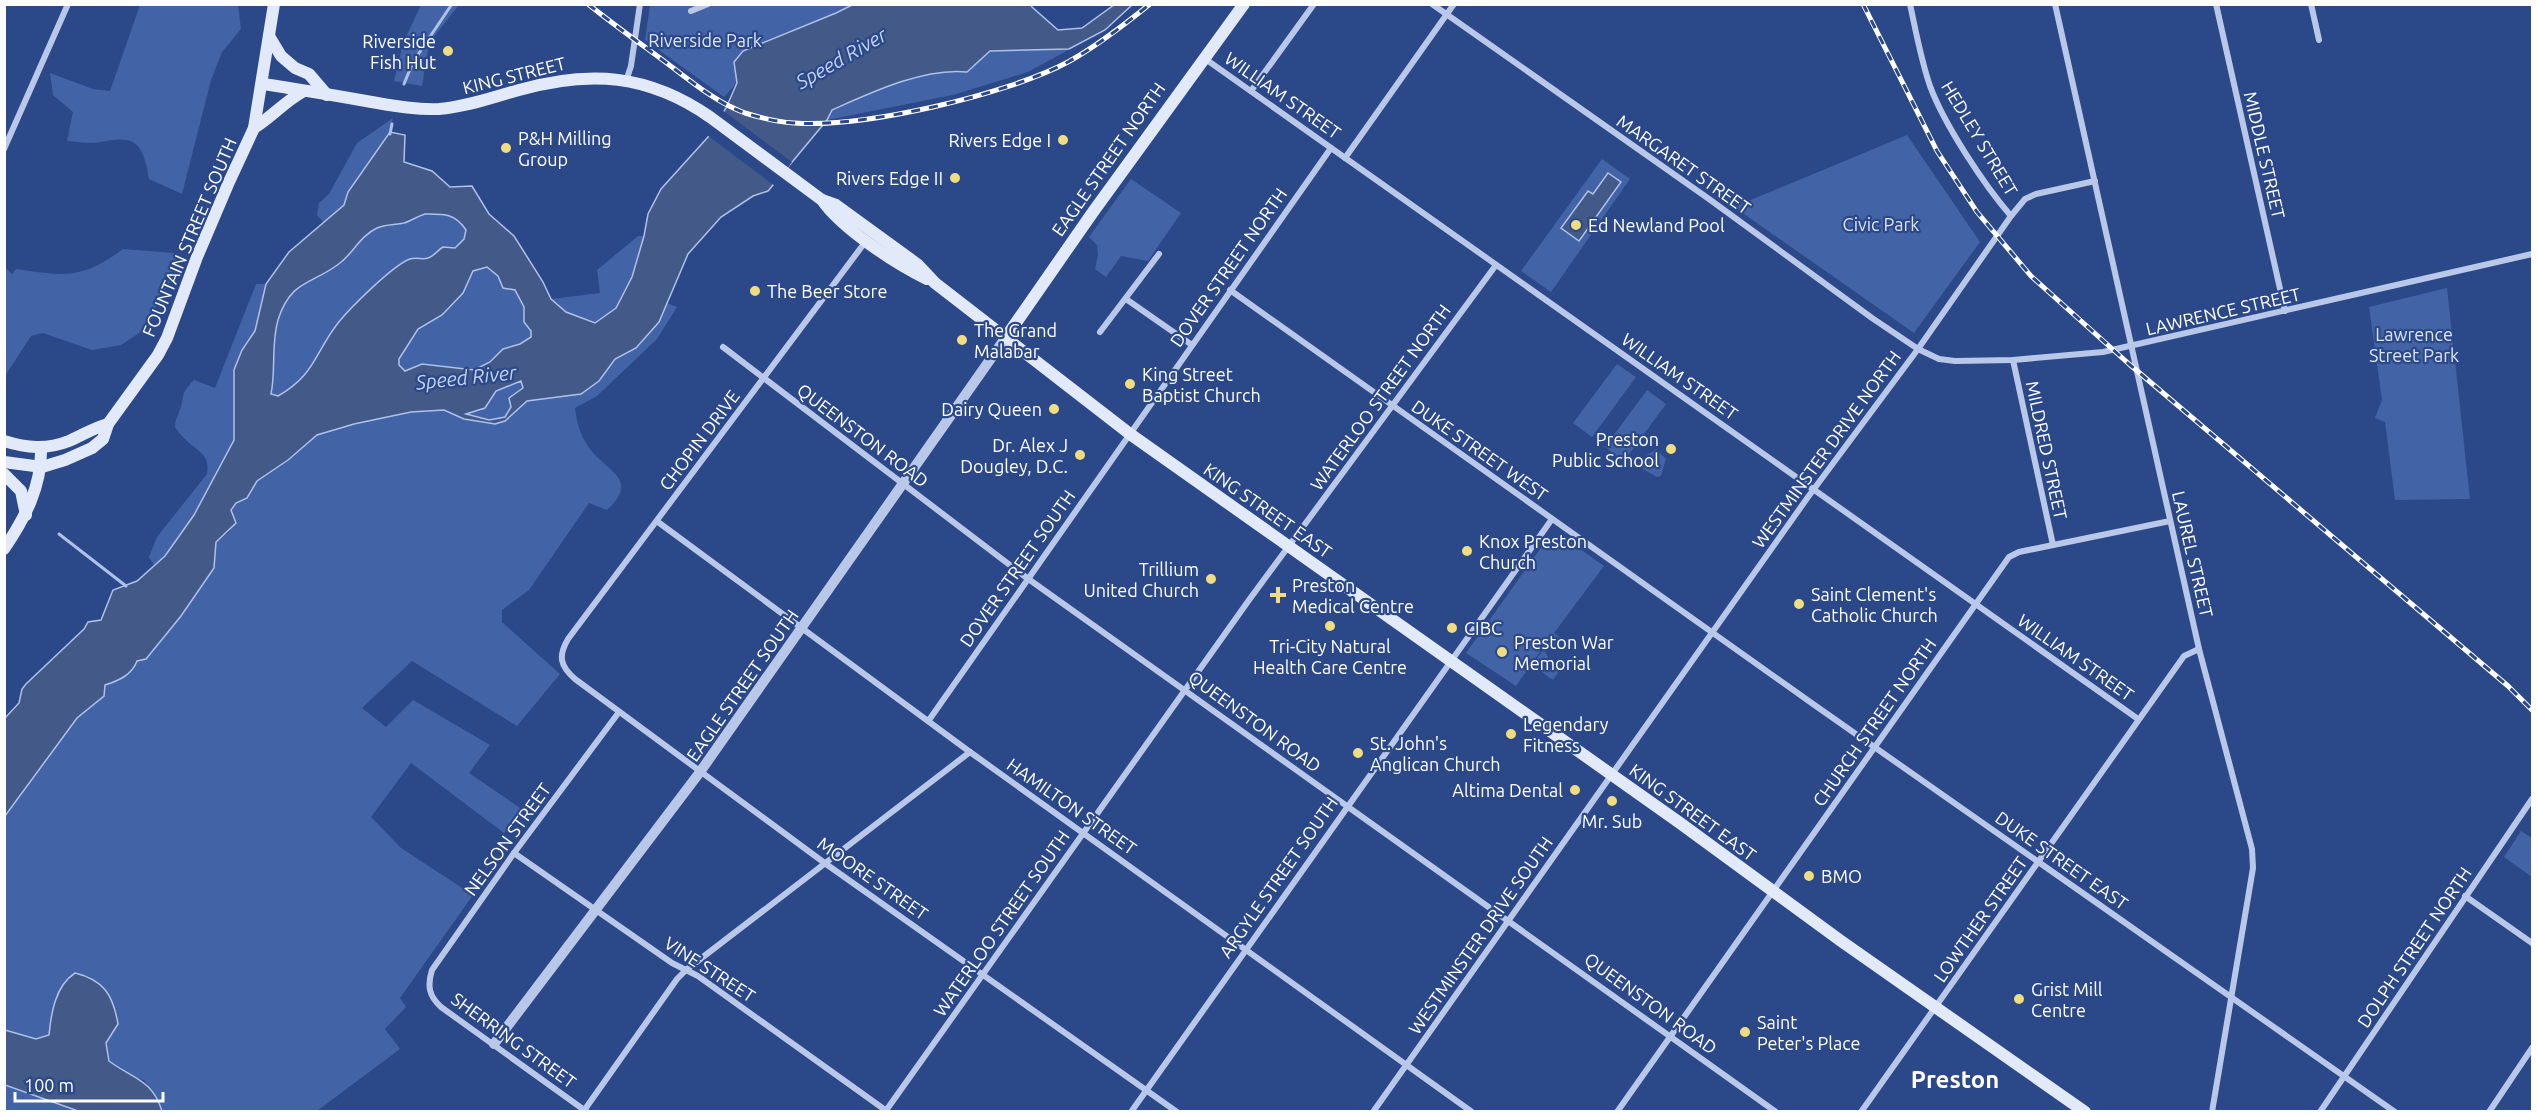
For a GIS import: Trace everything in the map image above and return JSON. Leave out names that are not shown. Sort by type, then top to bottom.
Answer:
[{"type":"main road","name":"FOUNTAIN STREET SOUTH","points":[[42,467],[92,448],[103,439],[108,424],[136,388],[167,338],[197,257],[254,128],[263,84],[274,4]]},
{"type":"main road","name":"EAGLE STREET NORTH","points":[[1006,338],[1204,57],[1244,4]]},
{"type":"main road","points":[[269,36],[281,56],[295,68],[309,74],[327,95]]},
{"type":"main road","name":"KING STREET","points":[[263,84],[409,108],[439,109],[467,105],[559,80],[596,77],[626,81],[655,87],[675,96],[710,117],[785,172]]},
{"type":"main road","points":[[254,128],[267,120],[281,105],[304,91]]},
{"type":"main road","name":"KING STREET EAST","points":[[785,172],[822,200],[836,205],[917,264],[935,283],[1130,434],[2085,1112]]},
{"type":"main road","name":"KING STREET EAST","points":[[822,200],[830,212],[867,240],[909,270],[935,283]]},
{"type":"main road","points":[[4,441],[26,448],[41,448],[69,441],[93,428],[108,424]]},
{"type":"main road","points":[[4,549],[26,516],[42,467],[41,448]]},
{"type":"main road","points":[[4,462],[42,467]]},
{"type":"main road","points":[[4,474],[21,491],[26,516]]},
{"type":"street","points":[[4,149],[68,4]]},
{"type":"street","points":[[626,81],[631,66],[640,4]]},
{"type":"street","points":[[691,11],[708,4]]},
{"type":"street","points":[[1251,91],[1314,4]]},
{"type":"street","name":"MARGARET STREET","points":[[1432,4],[1918,349]]},
{"type":"street","points":[[1345,158],[1454,4]]},
{"type":"street","name":"HEDLEY STREET","points":[[1910,4],[1931,87],[1942,112],[1976,168],[2011,216]]},
{"type":"street","name":"LAUREL STREET","points":[[2055,4],[2199,649],[2253,859],[2212,1112]]},
{"type":"street","name":"MIDDLE STREET","points":[[2216,4],[2285,312]]},
{"type":"street","points":[[2311,4],[2319,39]]},
{"type":"street","name":"WILLIAM STREET","points":[[1204,57],[2138,719]]},
{"type":"street","name":"DOVER STREET NORTH","points":[[1130,434],[1330,148]]},
{"type":"street","name":"WESTMINSTER DRIVE NORTH","points":[[1611,775],[2011,216],[2025,199],[2036,194],[2095,181]]},
{"type":"street","name":"CHOPIN DRIVE","points":[[561,659],[562,648],[568,639],[658,522],[867,240]]},
{"type":"street","points":[[1100,332],[1159,254]]},
{"type":"street","name":"LAWRENCE STREET","points":[[1918,349],[1939,359],[1955,361],[2013,360],[2103,352],[2532,254]]},
{"type":"street","name":"WATERLOO STREET NORTH","points":[[1288,546],[1496,265]]},
{"type":"street","name":"DUKE STREET WEST","points":[[1230,290],[1713,632]]},
{"type":"street","points":[[1125,298],[1192,345]]},
{"type":"street","name":"EAGLE STREET SOUTH","points":[[494,1044],[700,772],[1006,338]]},
{"type":"street","name":"QUEENSTON ROAD","points":[[723,347],[763,380],[1027,578],[1776,1112]]},
{"type":"street","name":"MILDRED STREET","points":[[2013,360],[2053,545]]},
{"type":"street","name":"DOVER STREET SOUTH","points":[[929,720],[1130,434]]},
{"type":"street","name":"ARGYLE STREET SOUTH","points":[[1131,1112],[1245,948],[1552,519]]},
{"type":"street","name":"CHURCH STREET NORTH","points":[[1617,1112],[2009,556],[2170,521]]},
{"type":"street","name":"HAMILTON STREET","points":[[658,522],[970,752],[1472,1112]]},
{"type":"street","name":"WATERLOO STREET SOUTH","points":[[887,1111],[1288,546]]},
{"type":"street","name":"DUKE STREET EAST","points":[[1713,632],[2395,1112]]},
{"type":"street","name":"LOWTHER STREET","points":[[1861,1112],[2138,719],[2184,656],[2199,649]]},
{"type":"street","name":"MOORE STREET","points":[[561,659],[565,670],[700,772],[1177,1112]]},
{"type":"street","name":"NELSON STREET","points":[[429,989],[432,970],[514,853],[620,712]]},
{"type":"street","points":[[585,1111],[677,979],[686,970],[970,752]]},
{"type":"street","name":"WESTMINSTER DRIVE SOUTH","points":[[1373,1112],[1611,775]]},
{"type":"street","name":"DOLPH STREET NORTH","points":[[2320,1112],[2532,799]]},
{"type":"street","name":"VINE STREET","points":[[514,853],[672,963],[698,976],[887,1111]]},
{"type":"street","points":[[2465,896],[2532,943]]},
{"type":"street","name":"SHERRING STREET","points":[[429,989],[433,999],[441,1007],[585,1111]]},
{"type":"street","points":[[2489,1112],[2532,1048]]},
{"type":"green space","points":[[140,5],[238,5],[241,29],[222,52],[211,80],[182,194],[149,179],[141,150],[130,141],[123,139],[93,143],[67,141],[73,112],[53,95],[50,73],[93,89],[110,91]]},
{"type":"green space","points":[[421,5],[459,5],[429,43],[422,86],[394,81],[403,43]]},
{"type":"green space","name":"Riverside Park","points":[[650,5],[852,5],[734,62],[737,83],[724,97],[645,40]]},
{"type":"green space","points":[[1105,30],[1028,72],[953,95],[827,120],[832,110],[898,83],[934,73],[967,72],[990,51],[1069,49]]},
{"type":"green space","points":[[393,118],[390,132],[348,192],[344,205],[324,223],[317,215],[319,203],[329,194],[357,143]]},
{"type":"green space","name":"Civic Park","points":[[1907,135],[1980,242],[1914,333],[1734,207]]},
{"type":"green space","name":"Ed Newland Pool","points":[[1602,159],[1630,179],[1551,292],[1521,271]]},
{"type":"green space","points":[[1131,179],[1181,213],[1148,261],[1121,256],[1106,277],[1095,269],[1098,255],[1097,245],[1089,237]]},
{"type":"green space","points":[[425,214],[443,215],[458,220],[466,230],[464,239],[455,248],[443,247],[430,258],[407,262],[389,273],[341,321],[305,374],[278,396],[271,394],[276,329],[289,297],[303,284],[340,263],[371,231],[383,226],[404,223]]},
{"type":"green space","points":[[638,236],[644,236],[632,277],[616,308],[595,323],[566,312],[551,299],[600,293],[597,270]]},
{"type":"green space","points":[[123,249],[175,253],[183,259],[142,331],[121,345],[92,350],[43,333],[31,336],[5,376],[5,267],[12,274],[16,269],[60,274],[72,273],[95,266]]},
{"type":"green space","points":[[487,267],[498,276],[503,288],[515,290],[524,307],[524,322],[531,331],[531,336],[520,344],[503,349],[490,362],[474,370],[422,364],[404,371],[399,365],[399,359],[418,329],[442,315],[463,293],[473,271]]},
{"type":"green space","points":[[256,284],[266,284],[255,331],[242,350],[234,370],[234,440],[194,515],[165,556],[154,565],[149,557],[157,537],[207,474],[208,468],[204,455],[184,439],[175,427],[184,393],[194,380],[215,388]]},
{"type":"green space","name":"Lawrence Street Park","points":[[2447,288],[2470,499],[2395,500],[2385,422],[2375,418],[2382,400],[2369,307]]},
{"type":"green space","points":[[667,303],[677,307],[657,339],[597,396],[575,408],[583,439],[590,450],[619,479],[621,486],[616,500],[607,510],[589,503],[529,590],[502,610],[502,622],[560,674],[517,726],[412,661],[362,708],[386,727],[413,700],[490,745],[469,773],[523,810],[504,833],[411,763],[371,817],[401,848],[473,895],[400,998],[406,1007],[385,1029],[400,1049],[317,1111],[162,1111],[159,1100],[144,1080],[129,1076],[109,1061],[106,1043],[118,1024],[108,998],[94,980],[75,973],[63,985],[55,1001],[49,1035],[36,1039],[5,1030],[4,816],[77,718],[104,696],[105,685],[119,681],[137,661],[146,658],[181,616],[214,568],[216,542],[230,531],[231,510],[236,503],[247,498],[257,481],[288,460],[317,435],[354,424],[411,412],[444,410],[464,419],[495,424],[505,421],[527,401],[545,399],[599,381],[615,359],[636,348],[659,322]]},
{"type":"green space","points":[[1617,364],[1636,377],[1592,437],[1573,423]]},
{"type":"green space","points":[[520,381],[523,388],[505,417],[489,420],[466,414],[480,411],[489,404],[492,394],[496,391]]},
{"type":"green space","points":[[1647,390],[1666,404],[1624,461],[1605,447]]},
{"type":"green space","points":[[1656,449],[1666,459],[1661,476],[1657,477],[1643,469],[1645,456]]},
{"type":"green space","points":[[1557,536],[1565,538],[1604,566],[1554,633],[1564,640],[1556,642],[1552,649],[1548,649],[1546,646],[1551,636],[1516,686],[1466,653],[1545,542]]},
{"type":"green space","points":[[1544,649],[1550,662],[1563,665],[1553,680],[1532,665]]},
{"type":"green space","points":[[2521,831],[2532,838],[2532,877],[2504,857]]},
{"type":"green space","points":[[4,1085],[78,1111],[5,1111]]},
{"type":"water","name":"Speed River","points":[[852,5],[1031,5],[1058,30],[1082,28],[1114,5],[1132,5],[1105,30],[1069,49],[990,51],[967,72],[934,73],[916,77],[880,89],[832,110],[827,120],[768,191],[753,196],[721,217],[688,254],[659,322],[636,348],[615,359],[599,381],[581,394],[527,401],[505,421],[495,424],[464,419],[444,410],[411,412],[354,424],[317,435],[288,460],[257,481],[247,498],[236,503],[231,510],[236,523],[216,542],[214,568],[181,616],[146,659],[137,661],[124,677],[105,685],[104,696],[77,718],[5,816],[5,718],[19,703],[22,689],[26,684],[84,629],[88,622],[101,620],[113,590],[137,581],[165,556],[194,515],[234,440],[234,370],[242,350],[255,331],[266,284],[289,252],[344,205],[348,192],[390,132],[405,135],[404,162],[432,171],[450,187],[472,186],[489,214],[514,236],[551,299],[566,312],[595,323],[616,308],[632,277],[648,214],[661,189],[708,137],[726,108],[737,83],[734,62],[743,51]],"holes":[[[425,214],[443,215],[458,220],[466,230],[464,239],[455,248],[443,247],[430,257],[410,259],[393,269],[338,323],[300,380],[278,396],[271,394],[276,329],[289,297],[303,284],[340,263],[371,231],[383,226],[404,223]],[[487,267],[498,276],[503,288],[515,290],[524,307],[524,322],[531,331],[531,337],[520,344],[503,349],[490,362],[474,370],[422,364],[405,371],[399,365],[399,359],[418,329],[442,315],[463,293],[473,271]],[[521,381],[523,388],[509,398],[511,407],[505,417],[489,420],[466,414],[485,408],[496,391]]]},
{"type":"water","points":[[1608,173],[1621,182],[1579,241],[1561,228],[1588,191],[1593,194]]},
{"type":"water","points":[[75,973],[93,980],[106,990],[110,997],[118,1024],[106,1043],[109,1061],[147,1086],[158,1100],[162,1111],[78,1111],[5,1085],[5,1030],[36,1039],[49,1035],[55,1001],[63,985]]},
{"type":"pier","points":[[722,110],[792,162],[775,186],[707,135]]},
{"type":"waterway","points":[[404,84],[413,62],[452,4]]},
{"type":"waterway","points":[[390,134],[392,124]]},
{"type":"waterway","points":[[59,534],[126,586]]},
{"type":"railway","points":[[588,4],[725,104],[763,118],[794,123],[823,123],[895,115],[934,107],[1009,86],[1079,56],[1150,4]]},
{"type":"railway","points":[[1863,4],[1937,151],[1977,212],[2031,276],[2129,364],[2508,686],[2532,710]]},
{"type":"place","name":"Riverside Fish Hut","points":[[448,51]]},
{"type":"place","name":"Rivers Edge I","points":[[1063,140]]},
{"type":"place","name":"P&H Milling Group","points":[[506,148]]},
{"type":"place","name":"Rivers Edge II","points":[[955,178]]},
{"type":"place","name":"Ed Newland Pool","points":[[1576,225]]},
{"type":"place","name":"The Beer Store","points":[[755,291]]},
{"type":"place","name":"The Grand Malabar","points":[[962,340]]},
{"type":"place","name":"King Street Baptist Church","points":[[1130,384]]},
{"type":"place","name":"Dairy Queen","points":[[1054,409]]},
{"type":"place","name":"Preston Public School","points":[[1671,449]]},
{"type":"place","name":"Dr. Alex J Dougley, D.C.","points":[[1080,455]]},
{"type":"place","name":"Knox Preston Church","points":[[1467,551]]},
{"type":"place","name":"Trillium United Church","points":[[1211,579]]},
{"type":"place","name":"Preston Medical Centre","points":[[1278,595]]},
{"type":"place","name":"Saint Clement's Catholic Church","points":[[1799,604]]},
{"type":"place","name":"Tri-City Natural Health Care Centre","points":[[1330,626]]},
{"type":"place","name":"CIBC","points":[[1452,628]]},
{"type":"place","name":"Preston War Memorial","points":[[1502,652]]},
{"type":"place","name":"Legendary Fitness","points":[[1511,734]]},
{"type":"place","name":"St. John's Anglican Church","points":[[1358,753]]},
{"type":"place","name":"Altima Dental","points":[[1575,790]]},
{"type":"place","name":"Mr. Sub","points":[[1612,801]]},
{"type":"place","name":"BMO","points":[[1809,876]]},
{"type":"place","name":"Grist Mill Centre","points":[[2019,999]]},
{"type":"place","name":"Saint Peter's Place","points":[[1745,1032]]},
{"type":"district","name":"Preston","points":[[1955,1079]]}]
